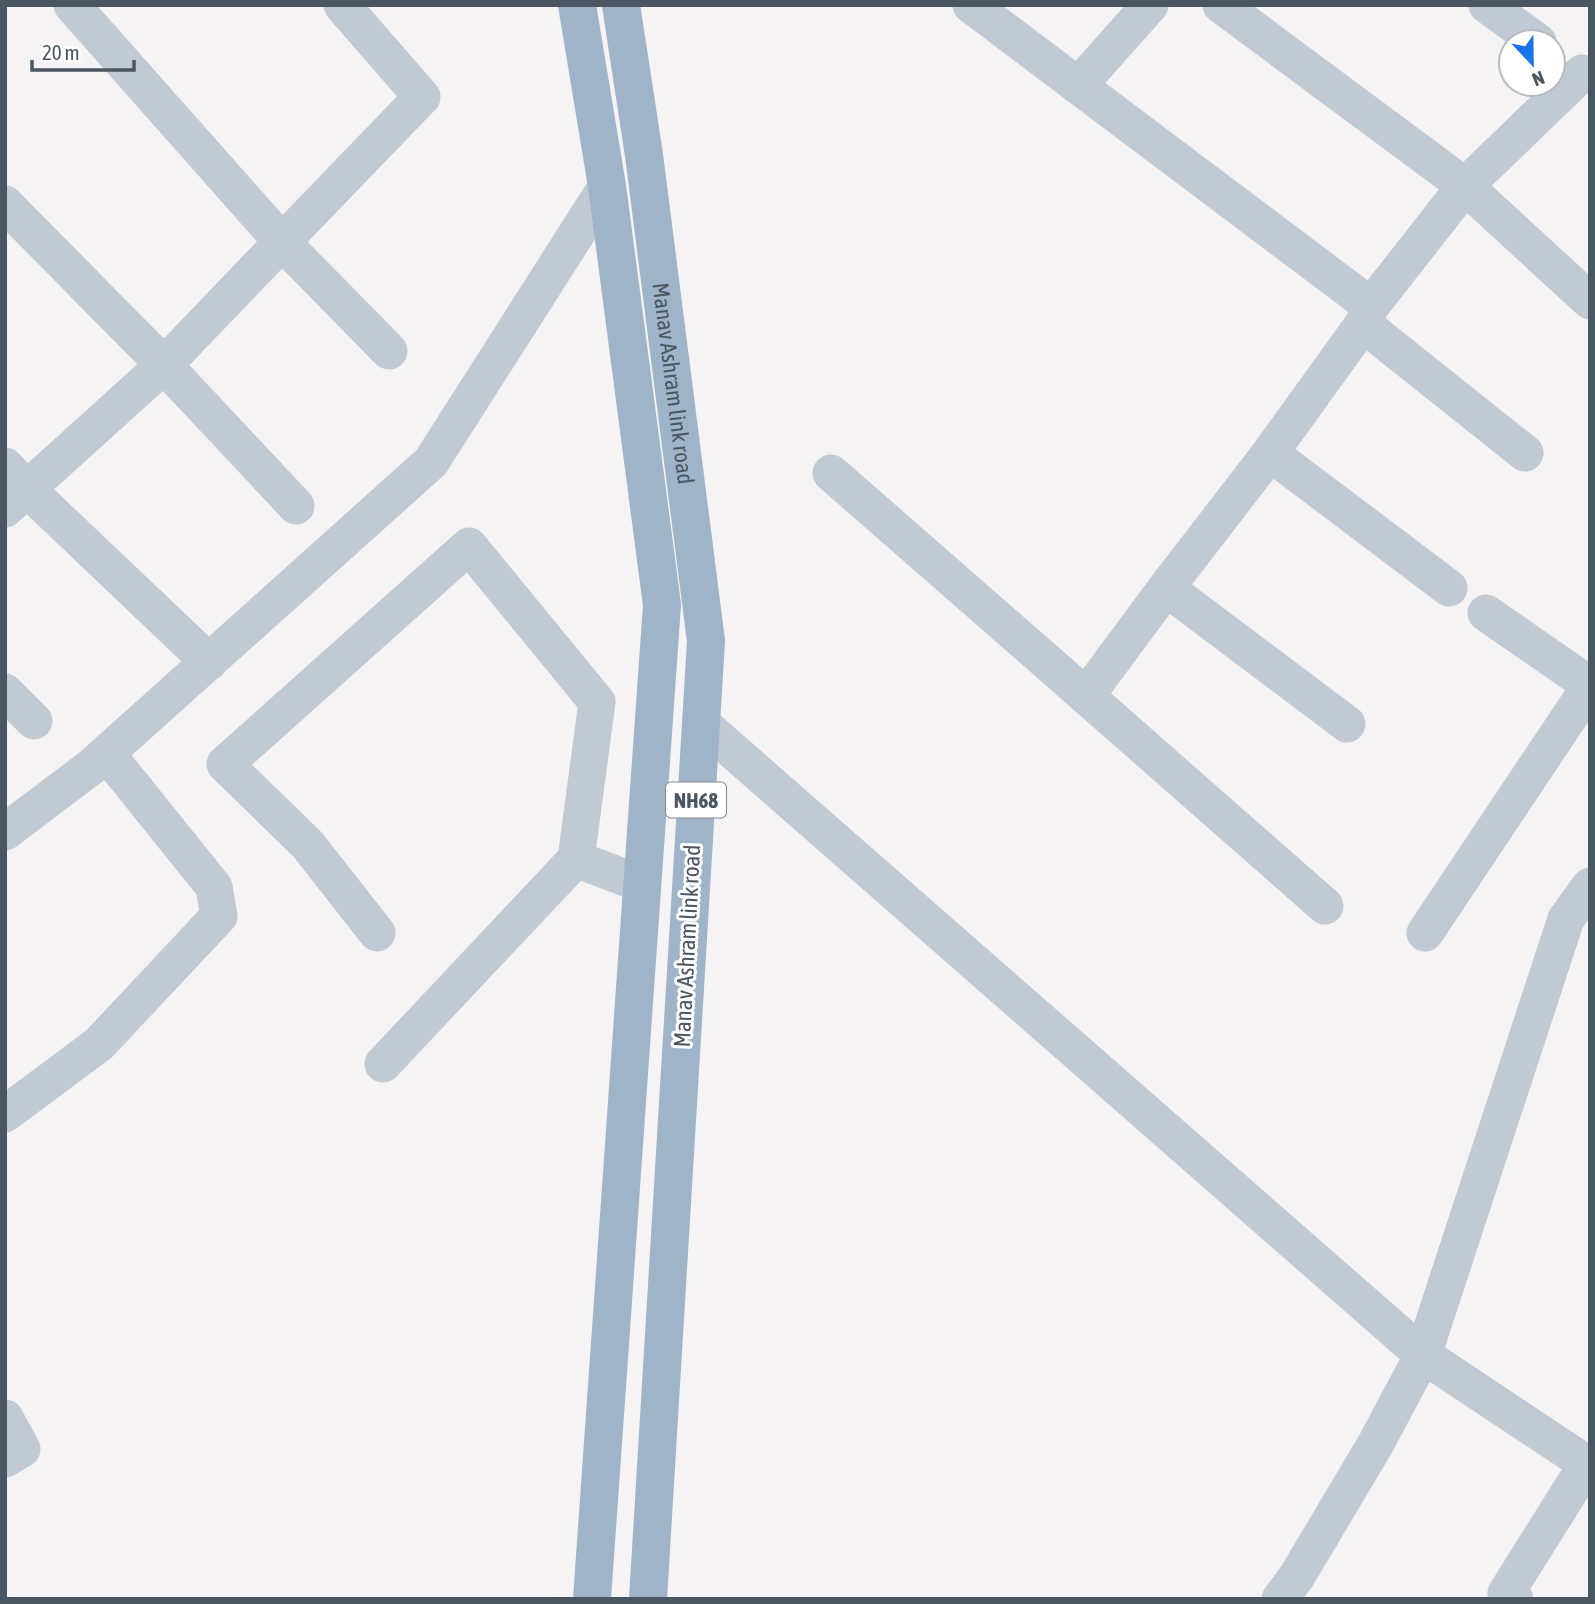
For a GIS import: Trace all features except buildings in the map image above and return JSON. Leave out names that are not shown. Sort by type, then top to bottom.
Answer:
[{"type":"highway","points":[[577,5],[607,186],[662,605],[592,1599]]},
{"type":"highway","name":"Manav Ashram link road","points":[[621,5],[644,155],[706,641],[648,1599]]},
{"type":"street","points":[[72,5],[282,242],[389,351]]},
{"type":"street","points":[[209,662],[12,488],[164,365],[422,97],[342,5]]},
{"type":"street","points":[[971,5],[1078,86],[1367,315],[1525,453]]},
{"type":"street","points":[[1078,86],[1150,5]]},
{"type":"street","points":[[1221,5],[1465,186],[1590,301]]},
{"type":"street","points":[[1486,5],[1518,28]]},
{"type":"street","points":[[1086,696],[1270,453],[1367,315],[1465,186],[1575,68]]},
{"type":"street","points":[[5,832],[107,754],[431,462],[607,186]]},
{"type":"street","points":[[5,204],[164,365],[296,506]]},
{"type":"street","points":[[1270,453],[1449,588]]},
{"type":"street","points":[[831,473],[1325,906]]},
{"type":"street","points":[[377,933],[307,845],[225,764],[469,546],[597,702],[576,859],[383,1063]]},
{"type":"street","points":[[1166,588],[1347,724]]},
{"type":"street","points":[[1426,933],[1590,685],[1486,613]]},
{"type":"street","points":[[5,692],[34,721]]},
{"type":"street","points":[[701,723],[1423,1354],[1588,1465],[1506,1593],[1516,1599]]},
{"type":"street","points":[[5,1114],[99,1044],[219,916],[214,887],[107,754]]},
{"type":"street","points":[[576,859],[641,884]]},
{"type":"street","points":[[1280,1599],[1297,1576],[1375,1445],[1423,1354],[1566,919],[1590,886]]},
{"type":"street","points":[[5,1418],[22,1449],[5,1459]]}]
